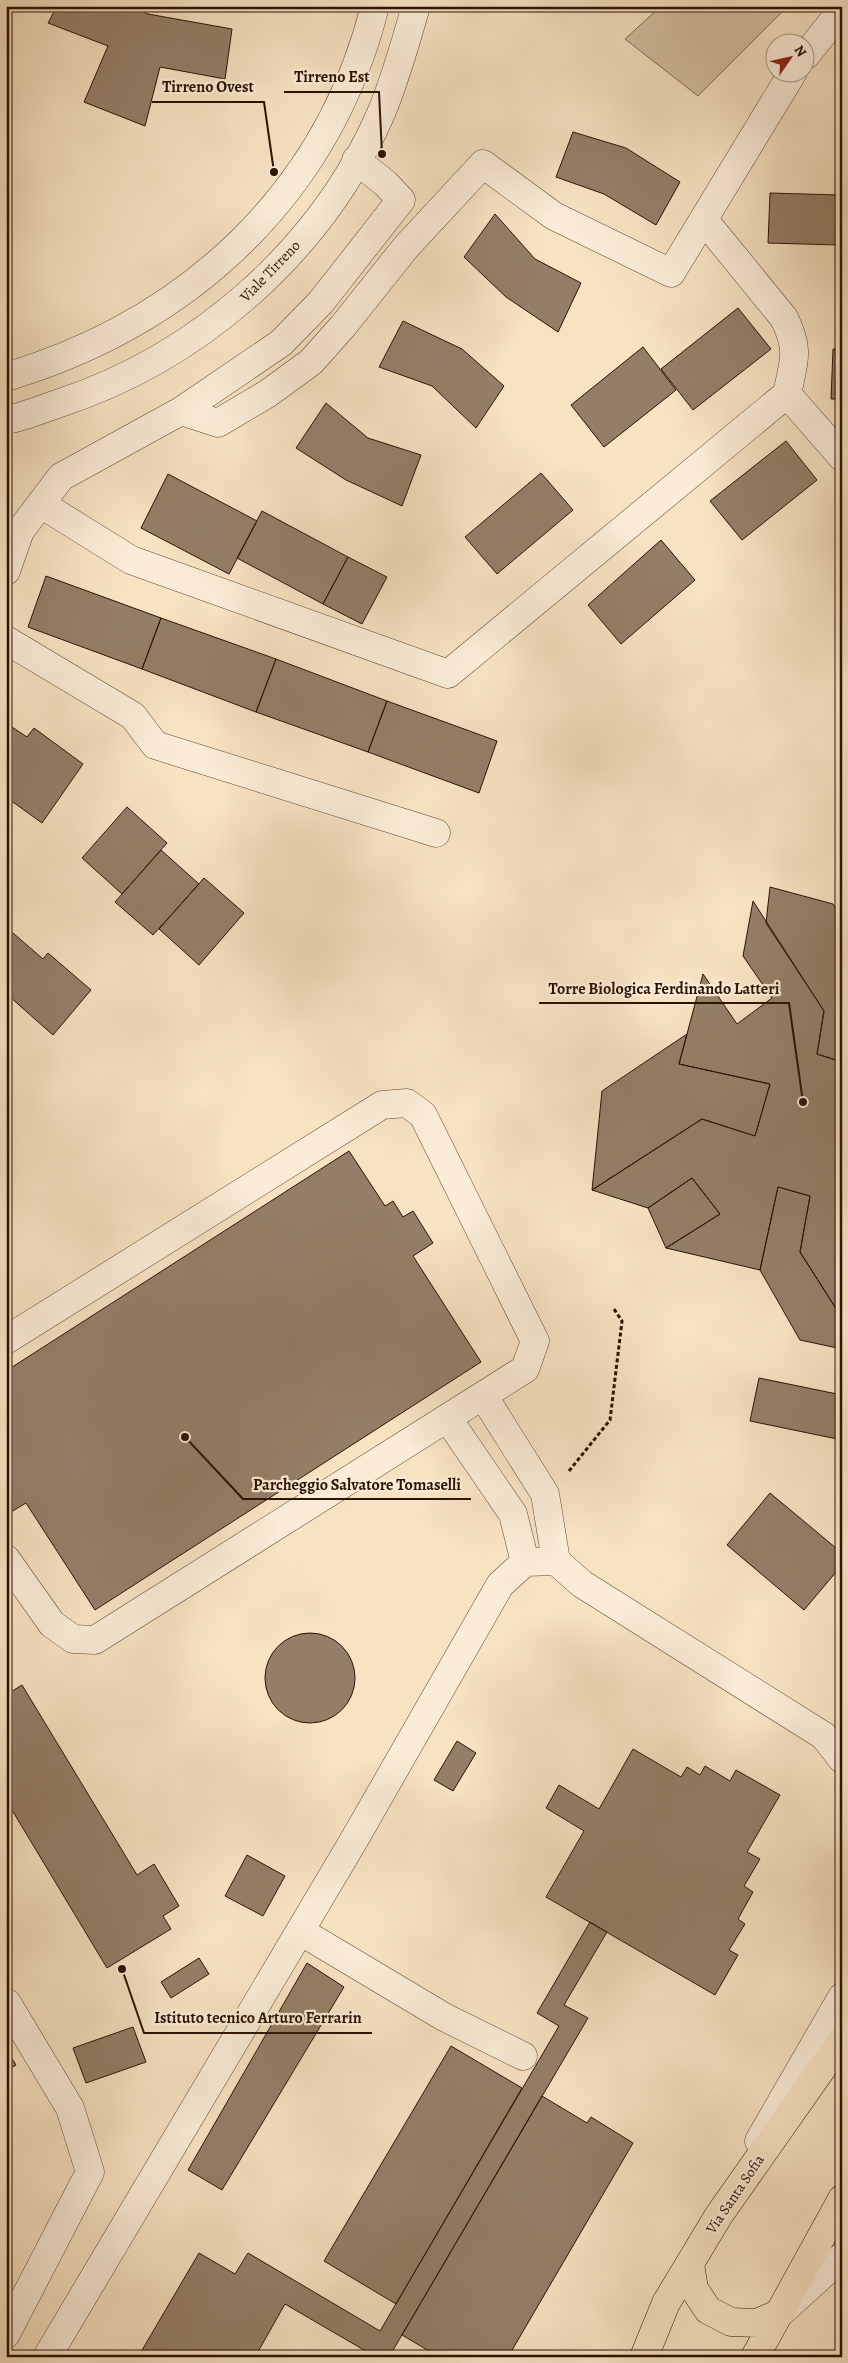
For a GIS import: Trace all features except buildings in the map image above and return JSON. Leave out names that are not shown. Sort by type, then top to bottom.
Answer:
[{"type":"main road","name":"Via Santa Sofia","points":[[644,2357],[666,2303],[718,2215],[842,2040]]},
{"type":"main road","points":[[755,2357],[842,2200]]},
{"type":"main road","points":[[690,2264],[694,2289],[708,2310],[731,2322],[757,2323],[780,2313]]},
{"type":"street","points":[[6,377],[69,355],[119,332],[153,312],[219,264],[257,226],[287,189],[341,104],[355,70],[375,6]]},
{"type":"street","name":"Viale Tirreno","points":[[6,420],[76,398],[122,378],[162,357],[220,319],[250,294],[308,232],[356,160],[382,111],[416,6]]},
{"type":"street","points":[[816,42],[842,10]]},
{"type":"street","points":[[181,411],[218,423],[267,394],[310,362],[343,326],[406,247],[483,164],[554,216],[672,273],[787,82]]},
{"type":"street","points":[[6,571],[20,532],[61,477],[181,411],[281,342],[321,302],[401,200],[385,183],[356,160]]},
{"type":"street","points":[[41,504],[131,560],[448,674],[787,394],[796,354],[793,337],[784,318],[704,220]]},
{"type":"street","points":[[787,394],[842,456]]},
{"type":"street","points":[[6,640],[133,716],[155,745],[436,833]]},
{"type":"street","points":[[6,1340],[382,1105],[407,1103],[423,1115],[535,1341],[524,1369],[484,1397],[219,1560],[95,1640],[73,1639],[52,1624],[6,1559]]},
{"type":"street","points":[[484,1397],[546,1494],[556,1561],[582,1584],[833,1737],[842,1759]]},
{"type":"street","points":[[448,1419],[513,1514],[525,1562]]},
{"type":"street","points":[[47,2357],[300,1931],[500,1585],[525,1562],[556,1561]]},
{"type":"street","points":[[300,1931],[444,2017],[524,2056]]},
{"type":"street","points":[[718,2215],[797,2072],[842,1996]]},
{"type":"street","points":[[6,2334],[90,2172],[70,2108],[7,2003]]},
{"type":"street","points":[[826,2231],[842,2208]]},
{"type":"street","points":[[780,2313],[842,2258]]},
{"type":"path","points":[[568,1472],[610,1420],[622,1321],[614,1309]]},
{"type":"shaded area","points":[[661,6],[788,6],[698,96],[625,39]]},
{"type":"place","name":"Tirreno Est","points":[[382,154]]},
{"type":"place","name":"Tirreno Ovest","points":[[274,172]]},
{"type":"place","name":"Torre Biologica Ferdinando Latteri","points":[[803,1102]]},
{"type":"place","name":"Parcheggio Salvatore Tomaselli","points":[[185,1437]]},
{"type":"place","name":"Istituto tecnico Arturo Ferrarin","points":[[122,1969]]}]
